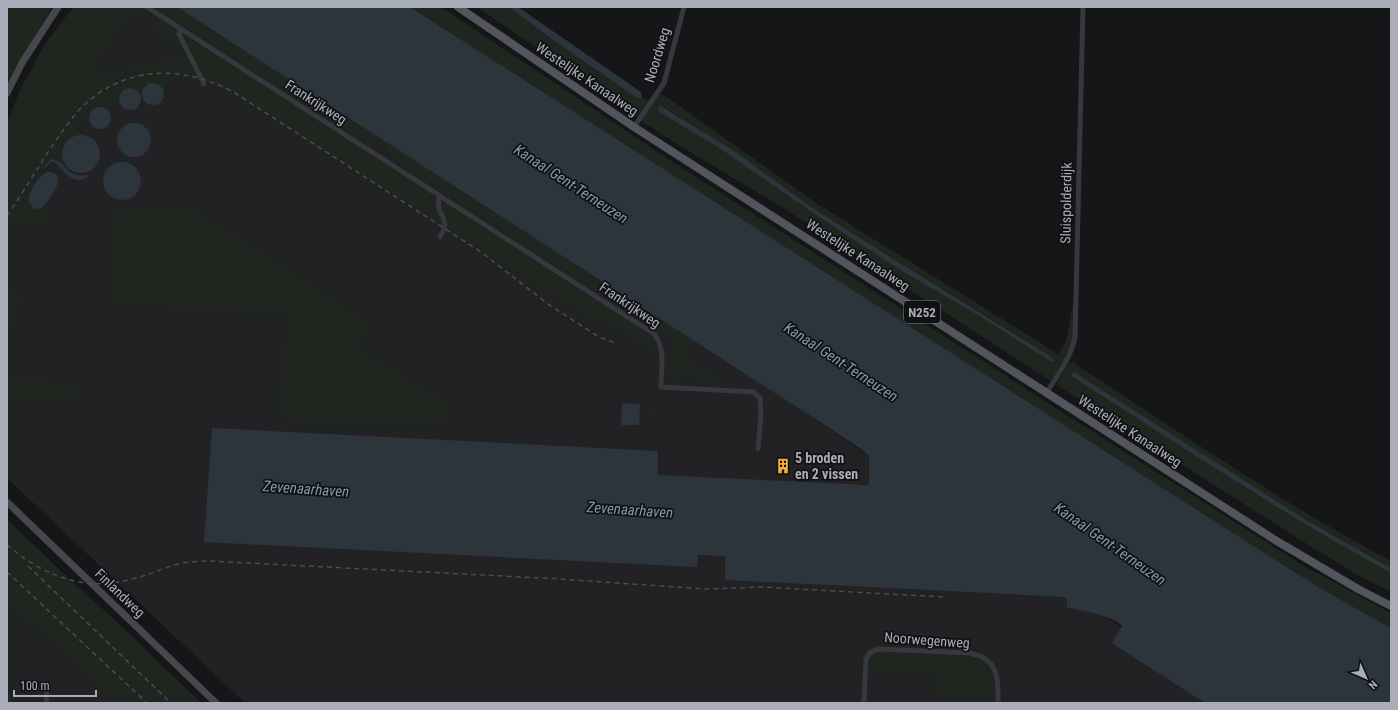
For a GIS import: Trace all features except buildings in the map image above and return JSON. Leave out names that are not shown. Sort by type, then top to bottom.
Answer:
[{"type":"main road","name":"Westelijke Kanaalweg","points":[[458,7],[634,126],[1275,540],[1358,589],[1391,606]]},
{"type":"street","points":[[7,93],[22,63],[58,7]]},
{"type":"street","name":"Frankrijkweg","points":[[147,7],[654,334],[659,340],[662,350],[661,387],[753,392],[760,398],[761,414],[758,448]]},
{"type":"street","name":"Noordweg","points":[[634,126],[664,83],[684,7]]},
{"type":"street","name":"Sluispolderdijk","points":[[1047,392],[1066,363],[1073,347],[1075,337],[1083,7]]},
{"type":"street","points":[[181,29],[179,34],[204,84]]},
{"type":"street","points":[[438,195],[439,207],[445,218],[444,228],[440,237]]},
{"type":"street","name":"Finlandweg","points":[[7,502],[216,703]]},
{"type":"street","name":"Noorwegenweg","points":[[864,703],[866,659],[870,653],[877,649],[970,653],[983,657],[995,670],[999,681],[998,703]]},
{"type":"street","points":[[46,703],[47,689]]},
{"type":"shaded area","points":[[7,7],[52,7],[7,88]]},
{"type":"shaded area","points":[[75,7],[144,7],[147,9],[139,21],[128,15],[90,76],[185,55],[199,83],[169,77],[164,98],[162,89],[152,82],[144,86],[141,92],[142,96],[140,96],[133,88],[124,89],[119,96],[121,107],[107,99],[101,99],[100,102],[104,106],[93,108],[89,112],[87,120],[93,128],[102,131],[104,135],[109,133],[105,137],[99,137],[89,131],[91,128],[80,120],[75,128],[82,133],[68,138],[63,144],[61,150],[62,162],[57,158],[51,158],[45,165],[29,192],[29,204],[34,208],[41,208],[48,202],[48,221],[12,223],[7,219],[70,123],[89,103],[113,88],[144,77],[164,75],[196,78],[180,74],[148,74],[116,84],[89,101],[65,126],[7,216],[7,123],[21,88],[45,44]]},
{"type":"shaded area","points":[[80,7],[206,7],[1233,703],[245,703],[7,478],[7,157]]},
{"type":"shaded area","points":[[155,7],[177,7],[691,339],[691,347],[687,358],[730,383],[678,378],[673,384],[670,384],[672,340],[373,143],[370,147]]},
{"type":"shaded area","points":[[410,7],[440,7],[447,11],[668,159],[1065,414],[1304,566],[1391,613],[1391,628],[1325,591],[1274,559]]},
{"type":"shaded area","points":[[477,7],[509,7],[550,38],[637,98],[641,99],[642,97],[649,101],[637,117]]},
{"type":"shaded area","points":[[158,15],[172,25],[182,49],[150,28]]},
{"type":"shaded area","points":[[191,39],[430,192],[431,203],[438,217],[437,222],[296,133],[225,90],[206,82],[185,41]]},
{"type":"shaded area","points":[[660,94],[664,95],[819,205],[1058,354],[1066,342],[1074,298],[1073,342],[1068,355],[1051,381],[780,206],[683,148],[640,120]],"holes":[[[662,106],[733,150],[807,204],[1054,359],[1050,361],[984,319],[900,270],[819,217],[719,148],[658,109]]]},
{"type":"shaded area","points":[[164,98],[162,106],[148,108],[148,104],[159,104]]},
{"type":"shaded area","points":[[446,201],[585,294],[633,323],[652,337],[656,342],[658,358],[655,436],[651,438],[655,351],[576,310],[447,228],[447,221],[443,207],[443,203]]},
{"type":"shaded area","points":[[189,207],[371,323],[356,346],[442,399],[446,411],[444,423],[361,425],[284,422],[284,413],[280,413],[286,313],[110,305],[114,211]]},
{"type":"shaded area","points":[[10,290],[20,291],[19,312],[13,312],[13,328],[17,329],[17,331],[7,332],[7,299],[9,298]]},
{"type":"shaded area","points":[[1072,362],[1309,515],[1391,561],[1391,568],[1308,521],[1074,372],[1151,426],[1269,503],[1391,573],[1391,592],[1357,575],[1056,385],[1069,363]]},
{"type":"shaded area","points":[[7,377],[46,379],[47,382],[75,383],[75,402],[7,399]]},
{"type":"shaded area","points":[[7,519],[201,703],[117,703],[22,615],[7,600]]},
{"type":"shaded area","points":[[7,599],[119,703],[7,703]]},
{"type":"shaded area","points":[[875,651],[970,657],[986,667],[992,676],[995,686],[994,699],[934,695],[935,673],[867,669],[869,658]]},
{"type":"water","points":[[177,7],[410,7],[1274,559],[1325,591],[1391,628],[1391,703],[1205,703],[1112,643],[1122,626],[1117,622],[1104,616],[1067,607],[1067,599],[1065,597],[725,580],[725,556],[698,555],[697,567],[204,542],[212,428],[658,451],[658,475],[867,485],[869,484],[869,456],[829,428]]},
{"type":"water","points":[[509,7],[518,7],[641,92],[641,99],[637,98],[550,38]]},
{"type":"water","points":[[153,83],[161,86],[164,94],[161,102],[153,105],[145,102],[142,94],[145,86]]},
{"type":"water","points":[[130,88],[134,89],[140,95],[140,103],[134,109],[130,110],[126,109],[120,103],[119,99],[120,95],[126,89]]},
{"type":"water","points":[[661,106],[733,150],[807,204],[1053,358],[1054,361],[1050,361],[984,319],[900,270],[819,217],[719,148],[658,111],[659,107]]},
{"type":"water","points":[[100,107],[108,110],[111,118],[108,126],[100,129],[92,126],[89,118],[92,110]]},
{"type":"water","points":[[131,123],[137,123],[141,124],[148,130],[151,140],[150,147],[144,154],[137,157],[131,157],[127,156],[120,150],[117,143],[117,137],[118,133],[124,126]]},
{"type":"water","points":[[77,135],[85,135],[92,138],[97,143],[100,154],[97,165],[92,170],[85,173],[77,173],[70,170],[65,165],[62,158],[62,150],[65,143],[70,138]]},
{"type":"water","points":[[51,159],[60,162],[74,174],[80,176],[87,175],[88,177],[82,180],[77,180],[69,176],[54,162],[51,162],[45,168],[44,167]]},
{"type":"water","points":[[118,162],[126,162],[136,167],[140,174],[140,188],[136,195],[126,200],[118,200],[108,195],[106,192],[103,185],[103,177],[108,167],[111,165]]},
{"type":"water","points":[[47,172],[56,174],[58,177],[58,184],[48,202],[39,209],[36,209],[29,203],[31,190],[40,177]]},
{"type":"water","points":[[1074,372],[1308,521],[1391,568],[1391,573],[1310,527],[1230,478],[1073,377],[1071,375]]},
{"type":"water","points":[[622,403],[640,404],[639,425],[621,425]]},
{"type":"railway","points":[[7,216],[67,125],[79,110],[96,95],[114,84],[134,77],[154,74],[174,74],[194,77],[235,93],[481,252],[548,304],[599,337],[616,343]]},
{"type":"railway","points":[[7,545],[36,566],[52,573],[67,579],[84,583],[101,584],[136,578],[178,564],[210,561],[560,579],[705,589],[764,587],[945,597]]},
{"type":"railway","points":[[28,566],[171,703]]},
{"type":"railway","points":[[7,572],[147,703]]},
{"type":"place","name":"5 broden en 2 vissen","points":[[783,466]]},
{"type":"water label","name":"Kanaal Gent-Terneuzen","points":[[571,184]]},
{"type":"water label","name":"Kanaal Gent-Terneuzen","points":[[841,362]]},
{"type":"water label","name":"Zevenaarhaven","points":[[306,489]]},
{"type":"water label","name":"Zevenaarhaven","points":[[630,510]]},
{"type":"water label","name":"Kanaal Gent-Terneuzen","points":[[1110,544]]}]
